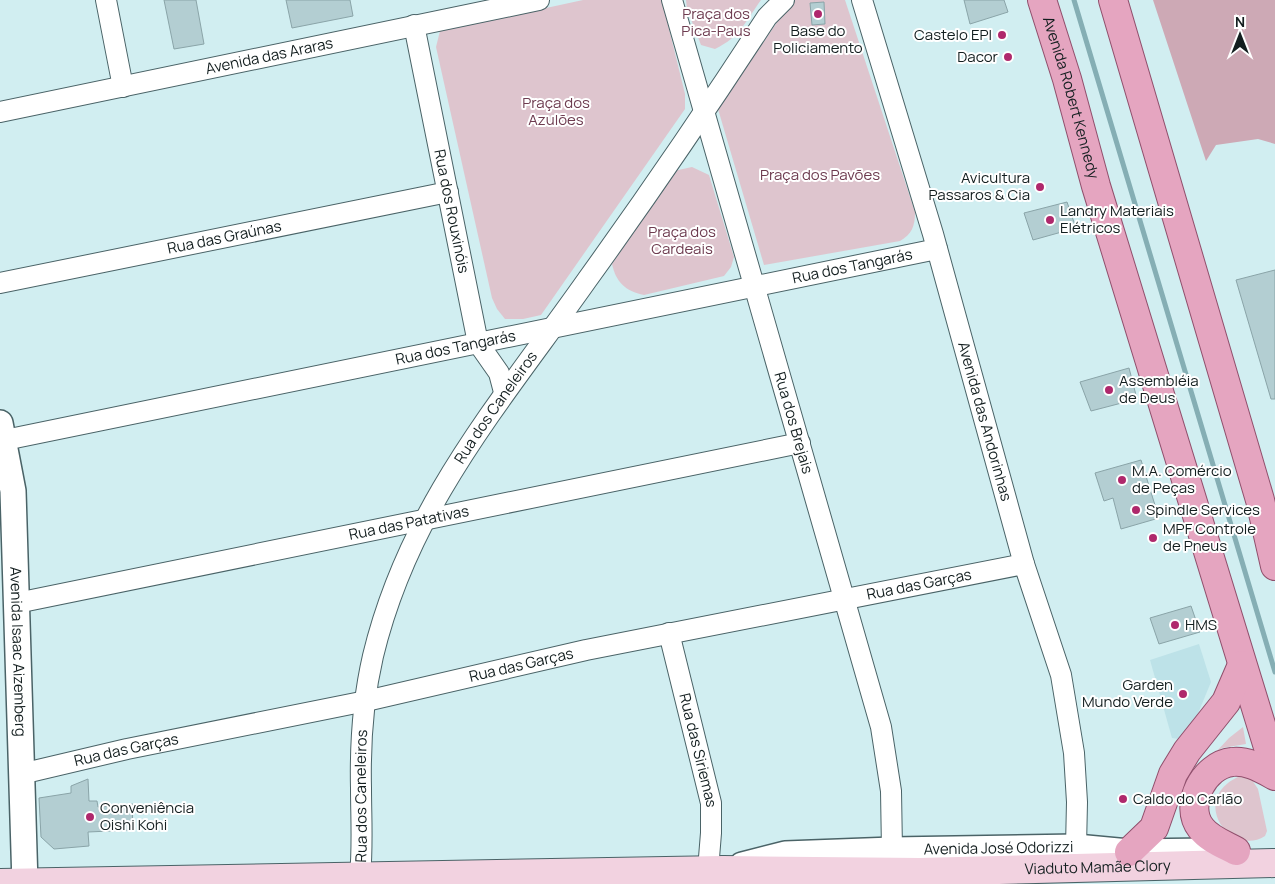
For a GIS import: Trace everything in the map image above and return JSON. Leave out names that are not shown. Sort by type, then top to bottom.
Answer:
[{"type":"main road","name":"Avenida Robert Kennedy","points":[[1042,0],[1067,79],[1102,205],[1275,770]]},
{"type":"main road","points":[[1113,0],[1260,500],[1275,566]]},
{"type":"main road","points":[[1129,852],[1154,828],[1173,774],[1187,751],[1226,702],[1242,665]]},
{"type":"main road","points":[[1236,851],[1206,834],[1198,825],[1195,811],[1200,786],[1215,769],[1233,762],[1245,763],[1275,776]]},
{"type":"main road","name":"Viaduto Mamãe Clory","points":[[920,872],[1275,864]]},
{"type":"main road","name":"Avenida José Odorizzi","points":[[16,883],[715,870],[920,872]]},
{"type":"street","points":[[106,0],[123,87]]},
{"type":"street","name":"Avenida das Araras","points":[[0,112],[538,0]]},
{"type":"street","name":"Rua dos Brejais","points":[[672,0],[882,735],[891,791],[892,850]]},
{"type":"street","name":"Rua dos Caneleiros","points":[[360,876],[362,850],[361,747],[373,656],[402,568],[424,521],[459,459],[504,392],[587,282],[704,110],[768,9],[784,0]]},
{"type":"street","name":"Avenida das Andorinhas","points":[[862,0],[937,249],[1024,564],[1050,637],[1065,695],[1074,753],[1077,802],[1076,847]]},
{"type":"street","name":"Rua dos Rouxinóis","points":[[414,25],[478,343],[499,373],[504,392]]},
{"type":"street","name":"Rua das Graúnas","points":[[0,283],[448,192]]},
{"type":"street","name":"Rua dos Tangarás","points":[[2,431],[478,343],[937,249]]},
{"type":"street","name":"Avenida Isaac Aizemberg","points":[[2,431],[13,492],[17,602],[21,774],[16,883]]},
{"type":"street","name":"Rua das Patativas","points":[[17,602],[424,521],[800,443]]},
{"type":"street","name":"Rua das Garças","points":[[21,774],[127,748],[366,701],[669,633],[843,601],[1024,564]]},
{"type":"street","name":"Rua das Siriemas","points":[[669,633],[711,803],[715,870]]},
{"type":"street","name":"Avenida José Odorizzi","points":[[715,870],[785,854],[892,850],[1076,847],[1129,852],[1275,850]]},
{"type":"shaded area","points":[[1153,0],[1275,0],[1275,144],[1258,139],[1216,145],[1206,161]]},
{"type":"shaded area","name":"Garden Mundo Verde","points":[[1199,644],[1211,682],[1187,740],[1172,738],[1150,660]]},
{"type":"green space","name":"Praça dos Azulões","points":[[583,0],[662,0],[685,94],[685,109],[541,315],[523,319],[505,319],[497,309],[492,298],[436,47],[440,31]]},
{"type":"green space","name":"Praça dos Pica-Paus","points":[[686,0],[761,0],[736,34],[715,49],[701,45],[687,9]]},
{"type":"green space","name":"Praça dos Pavões","points":[[792,0],[845,0],[915,212],[915,217],[910,232],[900,241],[764,265],[718,109]]},
{"type":"green space","name":"Praça dos Cardeais","points":[[692,167],[709,175],[734,257],[731,267],[724,276],[644,295],[632,291],[619,281],[612,264],[674,171]]},
{"type":"green space","points":[[1243,727],[1246,744],[1222,748],[1216,752],[1229,738]]},
{"type":"green space","points":[[1240,776],[1252,780],[1258,789],[1267,831],[1265,836],[1252,841],[1239,839],[1228,833],[1220,823],[1216,811],[1217,798],[1224,786]]},
{"type":"building","points":[[164,0],[196,0],[204,44],[174,49]]},
{"type":"building","points":[[286,0],[350,0],[353,16],[292,28]]},
{"type":"building","points":[[964,0],[1004,0],[1008,12],[970,24]]},
{"type":"building","name":"Base do Policiamento","points":[[824,2],[825,24],[812,25],[810,3]]},
{"type":"building","name":"Landry Materiais Elétricos","points":[[1067,202],[1076,228],[1033,240],[1024,213]]},
{"type":"building","points":[[1275,270],[1275,399],[1271,399],[1236,280]]},
{"type":"building","name":"Assembléia de Deus","points":[[1129,368],[1137,399],[1091,411],[1080,382]]},
{"type":"building","points":[[1141,460],[1159,518],[1121,529],[1113,498],[1104,501],[1095,473]]},
{"type":"building","name":"HMS","points":[[1191,606],[1200,632],[1159,644],[1150,618]]},
{"type":"building","points":[[88,779],[89,801],[97,801],[98,807],[133,804],[132,830],[88,832],[89,846],[54,849],[41,837],[39,798],[71,793],[71,786]]},
{"type":"waterway","points":[[1074,0],[1275,672]]},
{"type":"place","name":"Base do Policiamento","points":[[818,14]]},
{"type":"place","name":"Castelo EPI","points":[[1002,35]]},
{"type":"place","name":"Dacor","points":[[1008,57]]},
{"type":"place","name":"Avicultura Passaros & Cia","points":[[1040,187]]},
{"type":"place","name":"Landry Materiais Elétricos","points":[[1050,220]]},
{"type":"place","name":"Assembléia de Deus","points":[[1109,390]]},
{"type":"place","name":"M.A. Comércio de Peças","points":[[1122,480]]},
{"type":"place","name":"Spindle Services","points":[[1136,510]]},
{"type":"place","name":"MPF Controle de Pneus","points":[[1153,538]]},
{"type":"place","name":"HMS","points":[[1175,625]]},
{"type":"place","name":"Garden Mundo Verde","points":[[1183,694]]},
{"type":"place","name":"Caldo do Carlão","points":[[1123,799]]},
{"type":"place","name":"Conveniência Oishi Kohi","points":[[90,817]]}]
